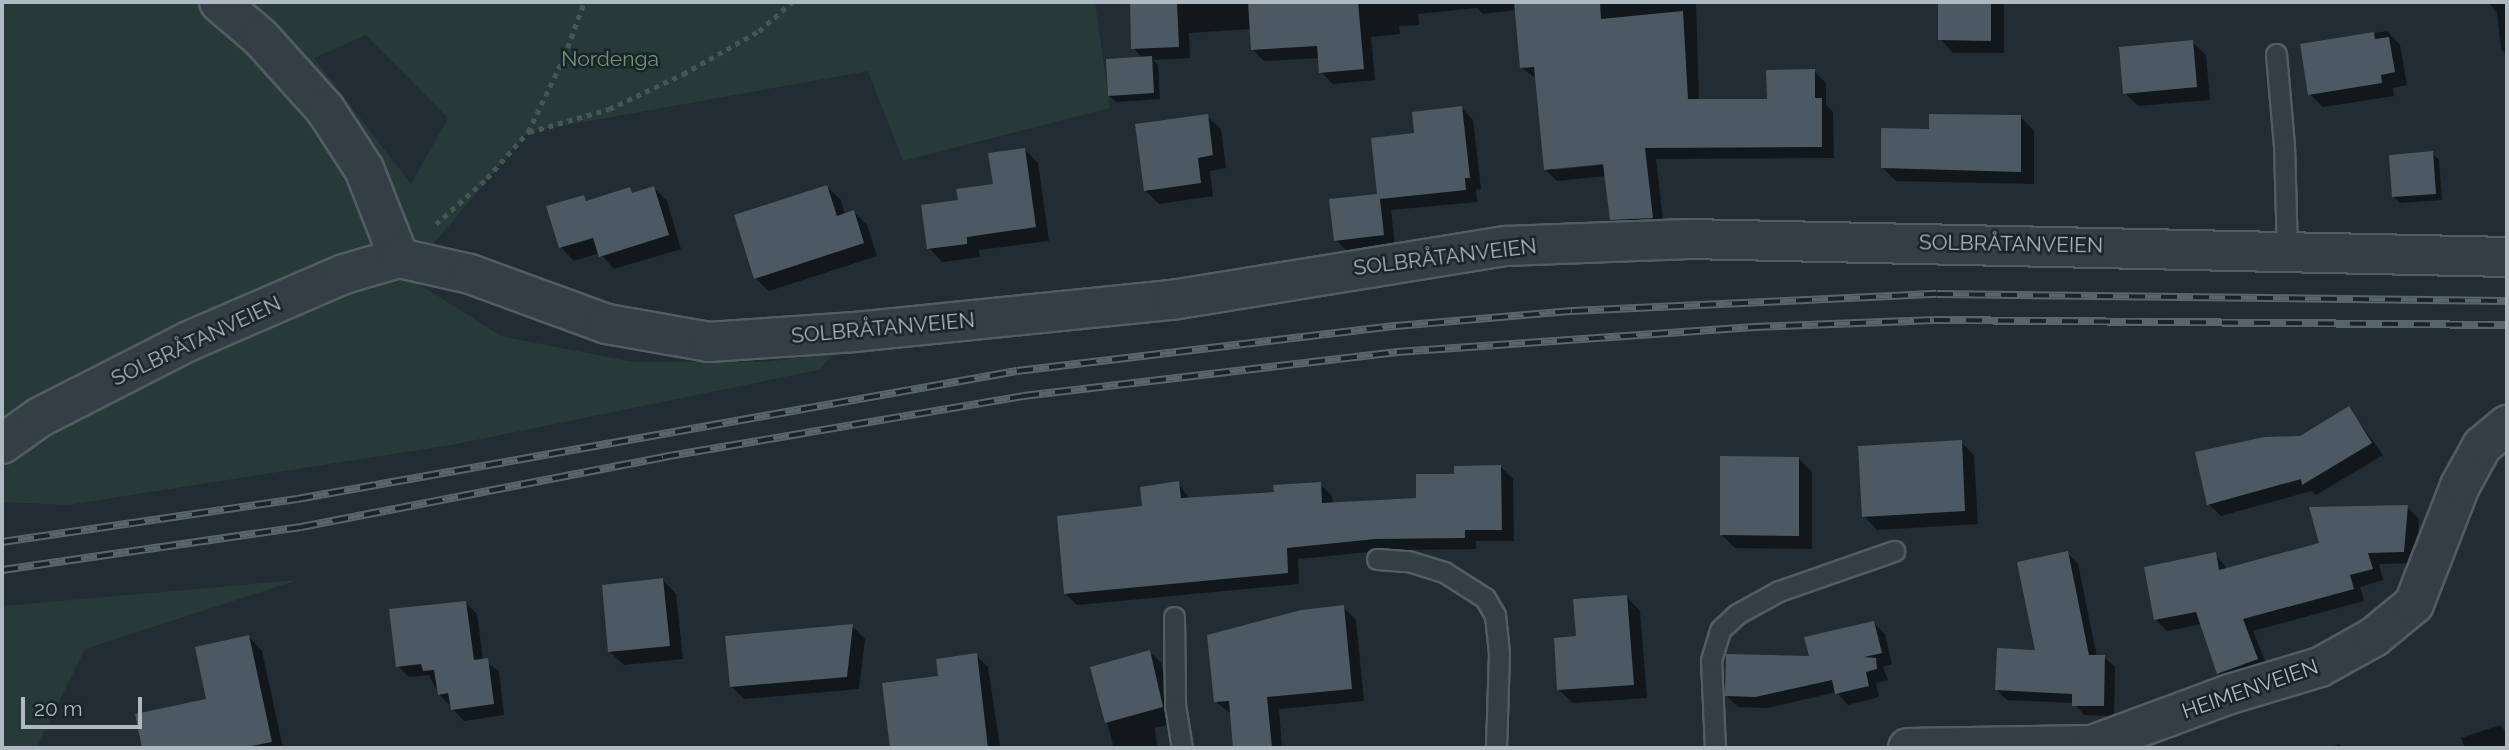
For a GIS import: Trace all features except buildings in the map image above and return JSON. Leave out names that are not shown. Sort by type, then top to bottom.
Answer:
[{"type":"street","points":[[219,2],[261,38],[325,109],[364,169],[399,258]]},
{"type":"street","name":"SOLBRÅTANVEIEN","points":[[2,444],[40,417],[189,341],[344,274],[399,258],[470,274],[607,324],[709,342],[855,332],[1172,300],[1507,246],[1689,239],[2507,257]]},
{"type":"street","name":"HEIMENVEIEN","points":[[1908,748],[2092,746],[2230,694],[2320,667],[2374,637],[2414,604],[2460,486],[2482,446],[2507,425]]},
{"type":"lane","points":[[2276,54],[2287,251]]},
{"type":"lane","points":[[1715,748],[1711,660],[1720,630],[1737,614],[1779,591],[1894,551]]},
{"type":"lane","points":[[1377,559],[1408,561],[1444,572],[1485,598],[1495,615],[1499,653],[1496,748]]},
{"type":"lane","points":[[1174,617],[1175,705],[1182,748]]},
{"type":"path","points":[[399,258],[487,178],[528,132],[564,57],[584,2]]},
{"type":"path","points":[[528,132],[609,109],[683,74],[759,31],[792,2]]},
{"type":"green space","name":"Nordenga","points":[[2,2],[1095,2],[1110,108],[903,161],[868,71],[528,132],[406,276],[501,336],[633,362],[766,362],[835,353],[819,370],[451,445],[67,505],[2,502]],"holes":[[[366,35],[448,118],[411,184],[314,58]]]},
{"type":"green space","points":[[298,580],[85,649],[36,748],[2,748],[2,606]]},
{"type":"railway","points":[[2,542],[297,499],[1017,371],[1396,326],[1572,311],[1937,294],[2507,301]]},
{"type":"railway","points":[[2,570],[301,527],[663,457],[1023,396],[1397,352],[1754,327],[1934,320],[2507,325]]}]
